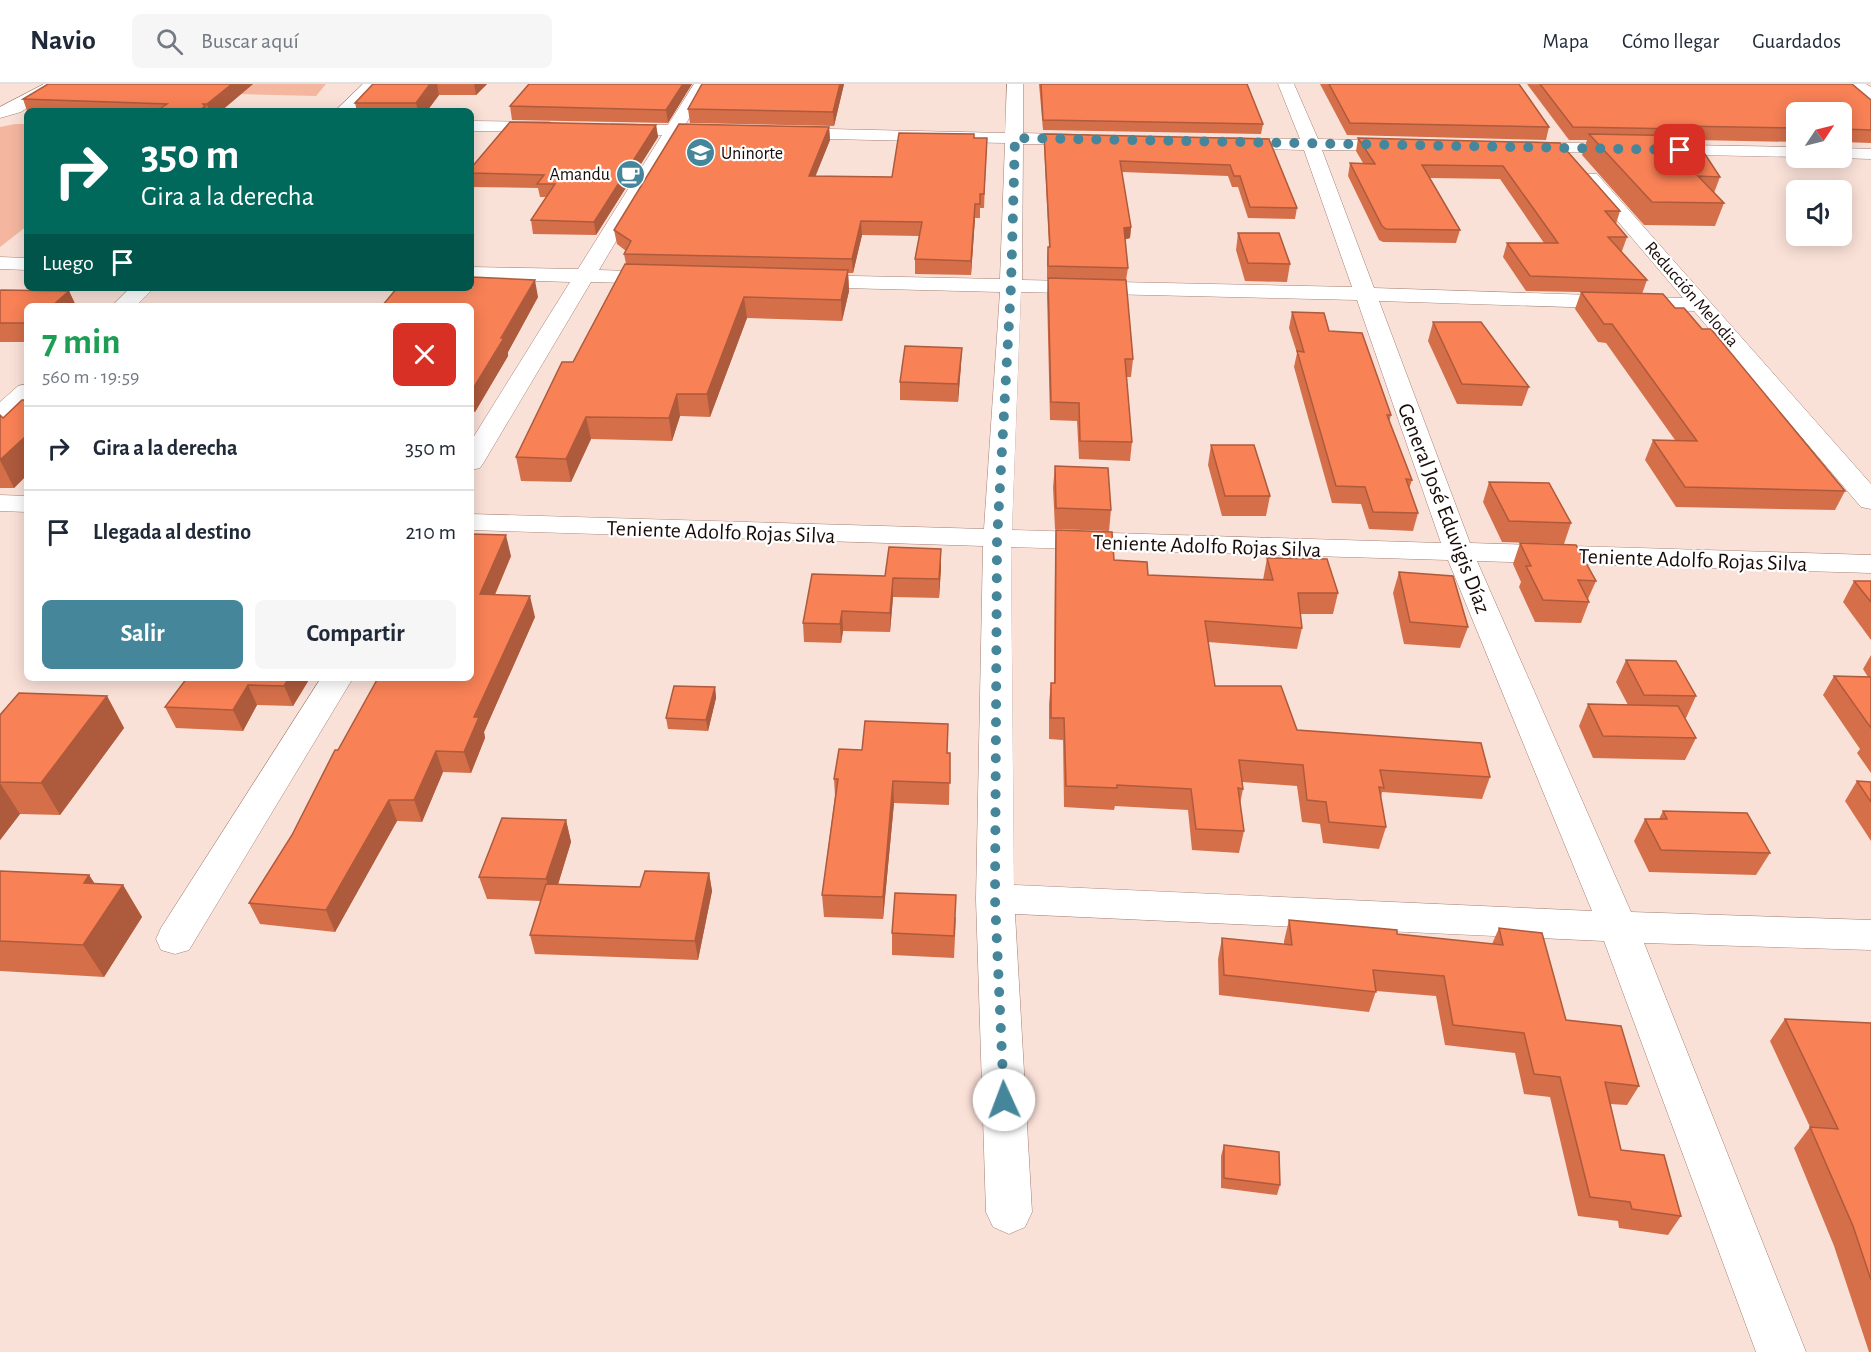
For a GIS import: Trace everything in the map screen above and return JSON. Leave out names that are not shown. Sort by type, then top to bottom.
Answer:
[{"type":"street","points":[[0,103],[32,84]]},
{"type":"street","points":[[0,116],[55,84]]},
{"type":"street","points":[[346,108],[372,84]]},
{"type":"street","points":[[474,457],[702,84]]},
{"type":"street","points":[[1009,1212],[995,899],[997,540],[1011,286],[1015,84]]},
{"type":"street","name":"General José Eduvigis Díaz","points":[[1286,84],[1311,144],[1459,552],[1618,927],[1781,1352]]},
{"type":"street","points":[[1856,84],[1871,94]]},
{"type":"street","points":[[0,116],[24,118]]},
{"type":"street","points":[[474,126],[573,128]]},
{"type":"street","points":[[596,128],[734,131]]},
{"type":"street","name":"Reducción Melodia","points":[[1550,130],[1563,148],[1871,501]]},
{"type":"street","points":[[769,132],[1110,140]]},
{"type":"street","points":[[1205,142],[1419,146]]},
{"type":"street","points":[[1503,147],[1786,152]]},
{"type":"street","points":[[1852,153],[1871,154]]},
{"type":"street","points":[[0,263],[24,264]]},
{"type":"street","points":[[474,273],[680,279]]},
{"type":"street","points":[[786,281],[1364,294],[1702,305]]},
{"type":"street","points":[[126,303],[140,291]]},
{"type":"street","points":[[0,415],[24,394]]},
{"type":"street","points":[[0,503],[24,504]]},
{"type":"street","name":"Teniente Adolfo Rojas Silva","points":[[474,522],[997,540],[1871,564]]},
{"type":"street","points":[[175,939],[335,681]]},
{"type":"street","points":[[995,899],[1618,927],[1871,935]]},
{"type":"shaded area","points":[[213,84],[326,84],[316,96],[200,93]]},
{"type":"shaded area","points":[[24,124],[24,228],[0,247],[0,127]]},
{"type":"building","points":[[48,84],[232,84],[207,104],[203,104],[205,106],[203,108],[161,108],[167,104],[23,99]]},
{"type":"building","points":[[373,84],[430,84],[416,103],[355,103]]},
{"type":"building","points":[[529,84],[683,84],[666,110],[510,106]]},
{"type":"building","points":[[702,84],[840,84],[833,112],[688,109]]},
{"type":"building","points":[[1041,84],[1247,84],[1263,124],[1043,120]]},
{"type":"building","points":[[1329,84],[1519,84],[1549,127],[1350,123]]},
{"type":"building","points":[[1540,84],[1852,84],[1871,100],[1871,130],[1852,129],[1852,102],[1786,102],[1786,128],[1573,127]]},
{"type":"building","points":[[510,122],[656,125],[594,222],[531,220],[555,184],[537,184],[544,175],[474,173],[474,164]]},
{"type":"building","points":[[679,124],[829,127],[809,176],[892,177],[899,133],[974,134],[974,138],[987,138],[984,194],[980,194],[980,204],[975,204],[971,261],[915,259],[922,222],[861,221],[852,259],[624,254],[631,241],[614,230]]},
{"type":"building","points":[[1044,134],[1269,139],[1297,208],[1250,207],[1240,176],[1234,176],[1230,165],[1120,161],[1131,227],[1124,228],[1128,268],[1048,266],[1048,247],[1050,247]]},
{"type":"building","points":[[1589,134],[1693,136],[1720,177],[1698,176],[1724,203],[1652,202]]},
{"type":"building","points":[[1358,138],[1560,143],[1620,211],[1605,211],[1627,237],[1608,237],[1647,280],[1530,276],[1507,243],[1558,243],[1503,166],[1422,165],[1460,230],[1386,229],[1382,226],[1350,163],[1375,164]]},
{"type":"building","points":[[1238,233],[1279,233],[1290,264],[1248,263]]},
{"type":"building","points":[[625,264],[848,270],[841,300],[744,297],[707,394],[677,394],[669,418],[586,417],[566,459],[516,457],[562,362],[573,362]]},
{"type":"building","points":[[474,277],[535,280],[474,387],[474,303],[384,303],[394,291],[474,291]]},
{"type":"building","points":[[1048,278],[1126,280],[1133,359],[1125,359],[1132,442],[1080,441],[1079,403],[1051,402]]},
{"type":"building","points":[[0,291],[69,291],[55,303],[24,303],[24,323],[0,323]]},
{"type":"building","points":[[1581,292],[1663,294],[1675,308],[1684,308],[1702,329],[1711,329],[1845,491],[1685,487],[1653,440],[1697,441],[1612,324],[1604,324]]},
{"type":"building","points":[[1292,312],[1324,313],[1329,331],[1362,333],[1391,415],[1387,415],[1412,480],[1406,479],[1418,513],[1373,512],[1365,487],[1336,486],[1297,351],[1304,352]]},
{"type":"building","points":[[1433,322],[1481,322],[1529,387],[1462,384]]},
{"type":"building","points":[[905,346],[962,348],[958,384],[900,382]]},
{"type":"building","points":[[24,400],[24,438],[0,460],[0,415],[3,418]]},
{"type":"building","points":[[1211,445],[1254,445],[1270,496],[1225,496]]},
{"type":"building","points":[[1055,466],[1108,468],[1111,510],[1056,508]]},
{"type":"building","points":[[1489,482],[1549,483],[1571,523],[1509,521]]},
{"type":"building","points":[[1056,530],[1112,532],[1114,560],[1147,562],[1148,575],[1273,580],[1267,558],[1327,559],[1338,593],[1298,593],[1302,628],[1205,621],[1215,686],[1281,686],[1297,730],[1481,743],[1490,777],[1380,770],[1384,788],[1379,787],[1386,827],[1329,822],[1326,802],[1307,800],[1303,765],[1239,760],[1243,789],[1238,788],[1244,831],[1196,829],[1191,789],[1117,785],[1117,788],[1066,786],[1064,718],[1051,718],[1051,683],[1055,683]]},
{"type":"building","points":[[474,534],[506,535],[480,594],[530,596],[474,717],[479,717],[464,752],[436,751],[414,800],[389,800],[326,910],[249,903],[292,835],[335,750],[338,750],[376,681],[474,681]]},
{"type":"building","points":[[1520,543],[1576,545],[1596,581],[1578,580],[1589,602],[1543,600],[1526,566],[1531,566]]},
{"type":"building","points":[[889,547],[941,549],[939,579],[893,578],[890,613],[842,611],[840,624],[803,623],[812,574],[885,576]]},
{"type":"building","points":[[1399,572],[1453,576],[1468,627],[1410,622]]},
{"type":"building","points":[[1854,581],[1871,581],[1871,602]]},
{"type":"building","points":[[1626,660],[1676,661],[1696,696],[1644,695]]},
{"type":"building","points":[[1834,676],[1871,677],[1871,728]]},
{"type":"building","points":[[185,681],[287,681],[284,686],[248,685],[233,710],[165,707]]},
{"type":"building","points":[[674,686],[715,687],[706,720],[666,718]]},
{"type":"building","points":[[19,693],[107,696],[41,783],[0,782],[0,715]]},
{"type":"building","points":[[1588,704],[1678,706],[1696,738],[1603,736]]},
{"type":"building","points":[[865,721],[948,724],[947,753],[950,753],[950,783],[893,781],[883,897],[822,895],[838,779],[834,779],[839,749],[862,750]]},
{"type":"building","points":[[1857,781],[1871,782],[1871,802]]},
{"type":"building","points":[[1663,811],[1747,813],[1770,853],[1661,850],[1645,819],[1667,819]]},
{"type":"building","points":[[502,818],[566,820],[546,879],[479,877]]},
{"type":"building","points":[[0,871],[89,875],[84,883],[123,885],[83,945],[0,941]]},
{"type":"building","points":[[645,871],[709,873],[695,941],[530,935],[546,884],[640,887]]},
{"type":"building","points":[[895,893],[956,895],[954,936],[892,933]]},
{"type":"building","points":[[1289,920],[1397,930],[1397,934],[1503,945],[1499,928],[1542,933],[1566,1020],[1621,1026],[1639,1086],[1605,1082],[1621,1150],[1664,1155],[1681,1216],[1632,1209],[1630,1202],[1590,1197],[1560,1077],[1534,1074],[1524,1033],[1453,1025],[1444,976],[1373,970],[1376,992],[1224,975],[1222,938],[1292,945]]},
{"type":"building","points":[[1785,1019],[1871,1023],[1871,1280],[1853,1226],[1810,1127],[1838,1129]]},
{"type":"building","points":[[1224,1145],[1279,1152],[1280,1185],[1224,1178]]},
{"type":"place","name":"Uninorte","points":[[700,153]]},
{"type":"place","name":"Amandu","points":[[631,174]]},
{"type":"route","points":[[1004,1100],[995,899],[997,540],[1011,286],[1015,138],[1680,150]]}]
